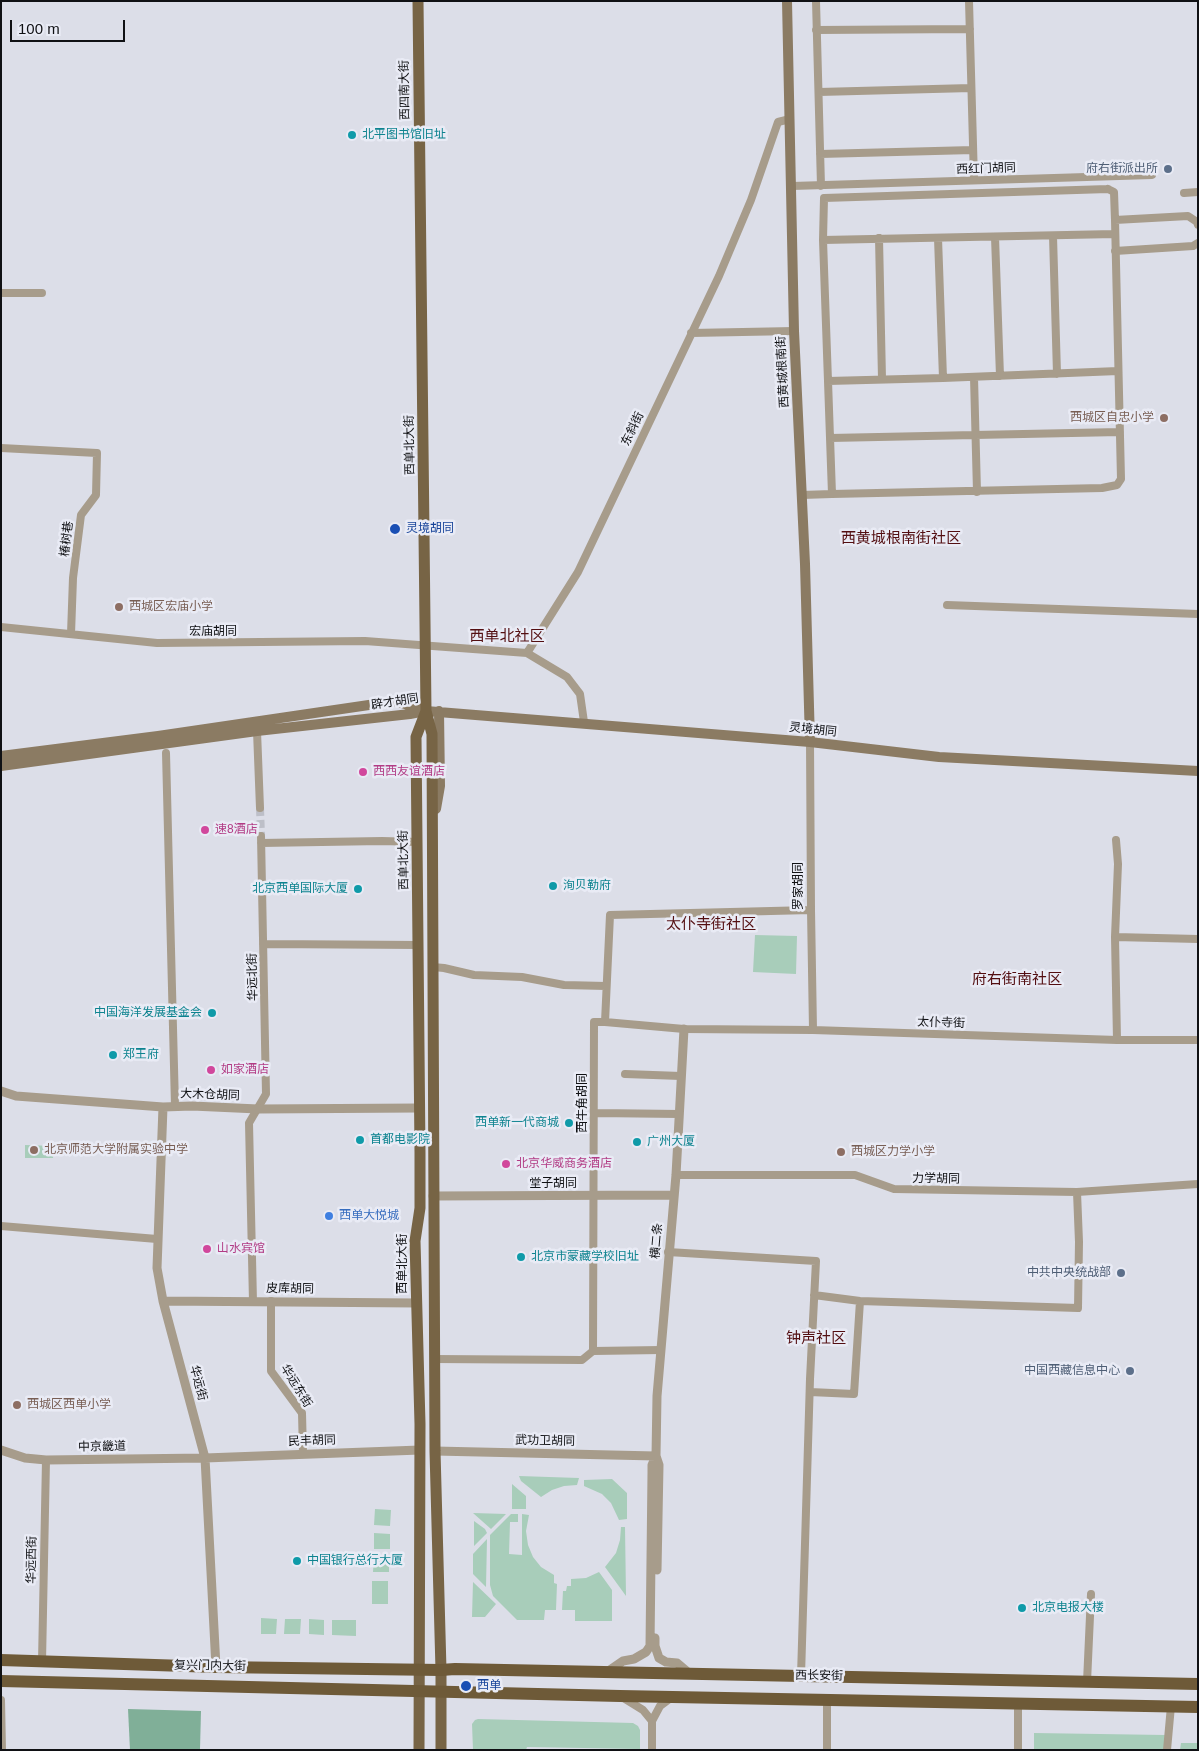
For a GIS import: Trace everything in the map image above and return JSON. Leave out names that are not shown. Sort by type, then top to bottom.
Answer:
[{"type":"highway","name":"复兴门内大街","points":[[1,1660],[441,1670]]},
{"type":"highway","name":"西长安街","points":[[441,1670],[1198,1684]]},
{"type":"highway","name":"复兴门内大街","points":[[1,1681],[442,1692]]},
{"type":"highway","name":"西长安街","points":[[442,1692],[1198,1707]]},
{"type":"main road","name":"西四南大街","points":[[418,1],[420,209]]},
{"type":"main road","name":"西黄城根南街","points":[[787,1],[794,331],[802,495],[810,742]]},
{"type":"main road","name":"西单北大街","points":[[420,209],[426,710],[432,734],[434,1451],[442,1692],[441,1750]]},
{"type":"main road","name":"辟才胡同","points":[[1,756],[158,736],[396,701],[426,710]]},
{"type":"main road","name":"西单北大街","points":[[419,1750],[420,1450],[415,1241],[420,1208],[420,1108],[416,737],[426,710]]},
{"type":"main road","name":"灵境胡同","points":[[426,710],[810,742],[939,757],[1198,771]]},
{"type":"main road","name":"辟才胡同","points":[[1,766],[257,731],[410,714],[426,710]]},
{"type":"main road","points":[[432,830],[440,786],[439,711]]},
{"type":"street","points":[[816,1],[821,186]]},
{"type":"street","points":[[969,1],[974,180]]},
{"type":"street","points":[[816,30],[970,29]]},
{"type":"street","points":[[819,92],[971,88]]},
{"type":"street","name":"东斜街","points":[[528,653],[578,572],[719,276],[751,200],[778,122],[790,119]]},
{"type":"street","points":[[820,154],[973,150]]},
{"type":"street","name":"西红门胡同","points":[[792,186],[1152,175]]},
{"type":"street","points":[[802,495],[977,492],[1117,486],[1121,479],[1114,192],[1108,189],[824,198],[823,240],[832,494]]},
{"type":"street","points":[[1184,193],[1198,192]]},
{"type":"street","points":[[1115,220],[1188,216],[1198,224]]},
{"type":"street","points":[[823,240],[1115,234]]},
{"type":"street","points":[[1052,236],[1057,374]]},
{"type":"street","points":[[995,237],[1000,376]]},
{"type":"street","points":[[879,238],[882,379]]},
{"type":"street","points":[[938,238],[943,378]]},
{"type":"street","points":[[1115,251],[1193,246],[1198,243]]},
{"type":"street","points":[[1,293],[42,293]]},
{"type":"street","points":[[691,333],[794,331]]},
{"type":"street","points":[[828,381],[1118,371]]},
{"type":"street","points":[[974,377],[977,492]]},
{"type":"street","points":[[830,438],[1120,432]]},
{"type":"street","name":"椿树巷","points":[[1,448],[97,453],[96,495],[81,515],[73,578],[71,634]]},
{"type":"street","points":[[947,605],[1198,614]]},
{"type":"street","name":"宏庙胡同","points":[[1,627],[157,644],[366,641],[425,645]]},
{"type":"street","points":[[425,645],[528,653],[567,677],[580,694],[584,722]]},
{"type":"street","points":[[257,731],[260,808]]},
{"type":"street","name":"罗家胡同","points":[[810,742],[813,1030]]},
{"type":"street","points":[[166,753],[175,1106]]},
{"type":"street","name":"华远北街","points":[[253,1302],[249,1123],[266,1094],[261,839],[418,842]]},
{"type":"street","points":[[1116,840],[1118,864],[1116,937],[1117,1040]]},
{"type":"street","points":[[605,1022],[610,915],[811,910]]},
{"type":"street","points":[[1116,937],[1198,938]]},
{"type":"street","points":[[263,944],[419,945]]},
{"type":"street","points":[[433,968],[444,968],[474,975],[522,977],[564,985],[606,986]]},
{"type":"street","name":"西牛角胡同","points":[[594,1196],[594,1022],[605,1022]]},
{"type":"street","name":"太仆寺街","points":[[605,1022],[684,1029],[813,1030],[1117,1040],[1198,1040]]},
{"type":"street","name":"横二条","points":[[684,1029],[676,1175],[668,1252],[658,1396],[656,1456],[659,1465],[655,1646],[659,1658],[666,1662],[677,1663],[690,1674]]},
{"type":"street","points":[[625,1074],[681,1076]]},
{"type":"street","name":"大木仓胡同","points":[[1,1091],[16,1096],[162,1107],[258,1109],[420,1108]]},
{"type":"street","name":"华远街","points":[[162,1107],[157,1268],[163,1301],[205,1458],[216,1666]]},
{"type":"street","points":[[596,1113],[679,1114]]},
{"type":"street","name":"力学胡同","points":[[676,1175],[855,1174],[894,1189],[1077,1192],[1198,1184]]},
{"type":"street","points":[[814,1295],[860,1301],[1078,1308],[1079,1242],[1077,1192]]},
{"type":"street","name":"堂子胡同","points":[[434,1196],[673,1195]]},
{"type":"street","points":[[593,1351],[594,1196]]},
{"type":"street","points":[[1,1226],[157,1238]]},
{"type":"street","points":[[668,1252],[816,1261],[801,1676]]},
{"type":"street","name":"皮库胡同","points":[[163,1301],[416,1304]]},
{"type":"street","name":"华远东街","points":[[271,1301],[271,1371],[302,1413],[303,1453]]},
{"type":"street","points":[[810,1392],[854,1394],[860,1301]]},
{"type":"street","points":[[434,1359],[582,1360],[593,1351],[661,1350]]},
{"type":"street","name":"中京畿道","points":[[1,1450],[25,1458],[46,1460],[205,1458]]},
{"type":"street","name":"民丰胡同","points":[[205,1458],[420,1450]]},
{"type":"street","name":"武功卫胡同","points":[[434,1451],[656,1456]]},
{"type":"street","name":"横二条","points":[[607,1672],[623,1661],[634,1659],[646,1652],[650,1646],[652,1465],[656,1456]]},
{"type":"street","name":"华远西街","points":[[42,1662],[46,1460]]},
{"type":"street","points":[[1087,1682],[1090,1594]]},
{"type":"street","points":[[620,1696],[643,1710],[652,1720]]},
{"type":"street","points":[[652,1750],[652,1720],[660,1706],[672,1696]]},
{"type":"street","points":[[827,1699],[827,1750]]},
{"type":"street","points":[[1,1700],[2,1750]]},
{"type":"street","points":[[1018,1703],[1018,1750]]},
{"type":"street","points":[[1167,1750],[1171,1706]]},
{"type":"green space","points":[[755,935],[797,936],[796,974],[753,972]]},
{"type":"green space","points":[[25,1145],[54,1146],[53,1158],[25,1158]]},
{"type":"green space","points":[[519,1476],[579,1478],[577,1485],[564,1486],[552,1490],[541,1497],[521,1481]]},
{"type":"green space","points":[[612,1479],[627,1493],[627,1519],[619,1520],[611,1503],[602,1494],[584,1486],[584,1480]]},
{"type":"green space","points":[[512,1484],[526,1496],[526,1509],[512,1509]]},
{"type":"green space","points":[[375,1509],[391,1510],[390,1526],[374,1525]]},
{"type":"green space","points":[[473,1513],[506,1514],[491,1529]]},
{"type":"green space","points":[[511,1514],[518,1514],[518,1522],[510,1522],[509,1554],[522,1555],[522,1514],[529,1515],[526,1531],[528,1545],[533,1557],[541,1567],[554,1575],[554,1583],[557,1584],[556,1610],[545,1610],[544,1620],[517,1620],[493,1596],[490,1585],[490,1535]]},
{"type":"green space","points":[[474,1521],[485,1529],[487,1533],[474,1546]]},
{"type":"green space","points":[[621,1527],[625,1527],[626,1596],[605,1567],[616,1553]]},
{"type":"green space","points":[[374,1533],[390,1534],[390,1549],[374,1549]]},
{"type":"green space","points":[[487,1539],[486,1587],[473,1574],[473,1554]]},
{"type":"green space","points":[[374,1557],[389,1557],[389,1572],[373,1572]]},
{"type":"green space","points":[[599,1572],[612,1590],[612,1621],[575,1621],[575,1610],[562,1610],[563,1591],[566,1591],[567,1586],[571,1586],[571,1579],[586,1578]]},
{"type":"green space","points":[[372,1581],[388,1581],[388,1604],[372,1604]]},
{"type":"green space","points":[[473,1582],[496,1604],[485,1617],[472,1617]]},
{"type":"green space","points":[[261,1618],[277,1619],[276,1634],[261,1634]]},
{"type":"green space","points":[[285,1619],[301,1619],[300,1634],[284,1634]]},
{"type":"green space","points":[[309,1619],[324,1620],[324,1635],[309,1634]]},
{"type":"green space","points":[[332,1620],[356,1620],[356,1636],[332,1635]]},
{"type":"green space","points":[[128,1709],[201,1711],[200,1749],[130,1750]]},
{"type":"green space","points":[[478,1719],[633,1723],[640,1730],[640,1749],[527,1747],[526,1750],[473,1750],[472,1724]]},
{"type":"green space","points":[[1034,1733],[1165,1735],[1164,1750],[1034,1750]]},
{"type":"green space","points":[[1181,1743],[1198,1743],[1198,1750],[1180,1750]]},
{"type":"tunnel","points":[[260,808],[261,836]]},
{"type":"place","name":"北平图书馆旧址","points":[[352,135]]},
{"type":"place","name":"府右街派出所","points":[[1168,169]]},
{"type":"place","name":"西城区自忠小学","points":[[1164,418]]},
{"type":"place","name":"灵境胡同","points":[[395,529]]},
{"type":"place","name":"西城区宏庙小学","points":[[119,607]]},
{"type":"place","name":"西西友谊酒店","points":[[363,772]]},
{"type":"place","name":"速8酒店","points":[[205,830]]},
{"type":"place","name":"洵贝勒府","points":[[553,886]]},
{"type":"place","name":"北京西单国际大厦","points":[[358,889]]},
{"type":"place","name":"中国海洋发展基金会","points":[[212,1013]]},
{"type":"place","name":"郑王府","points":[[113,1055]]},
{"type":"place","name":"如家酒店","points":[[211,1070]]},
{"type":"place","name":"西单新一代商城","points":[[569,1123]]},
{"type":"place","name":"首都电影院","points":[[360,1140]]},
{"type":"place","name":"广州大厦","points":[[637,1142]]},
{"type":"place","name":"北京师范大学附属实验中学","points":[[34,1150]]},
{"type":"place","name":"西城区力学小学","points":[[841,1152]]},
{"type":"place","name":"北京华威商务酒店","points":[[506,1164]]},
{"type":"place","name":"西单大悦城","points":[[329,1216]]},
{"type":"place","name":"山水宾馆","points":[[207,1249]]},
{"type":"place","name":"北京市蒙藏学校旧址","points":[[521,1257]]},
{"type":"place","name":"中共中央统战部","points":[[1121,1273]]},
{"type":"place","name":"中国西藏信息中心","points":[[1130,1371]]},
{"type":"place","name":"西城区西单小学","points":[[17,1405]]},
{"type":"place","name":"中国银行总行大厦","points":[[297,1561]]},
{"type":"place","name":"北京电报大楼","points":[[1022,1608]]},
{"type":"place","name":"西单","points":[[466,1686]]},
{"type":"district","name":"西黄城根南街社区","points":[[901,539]]},
{"type":"district","name":"西单北社区","points":[[507,637]]},
{"type":"district","name":"太仆寺街社区","points":[[711,925]]},
{"type":"district","name":"府右街南社区","points":[[1017,980]]},
{"type":"district","name":"钟声社区","points":[[816,1339]]}]
